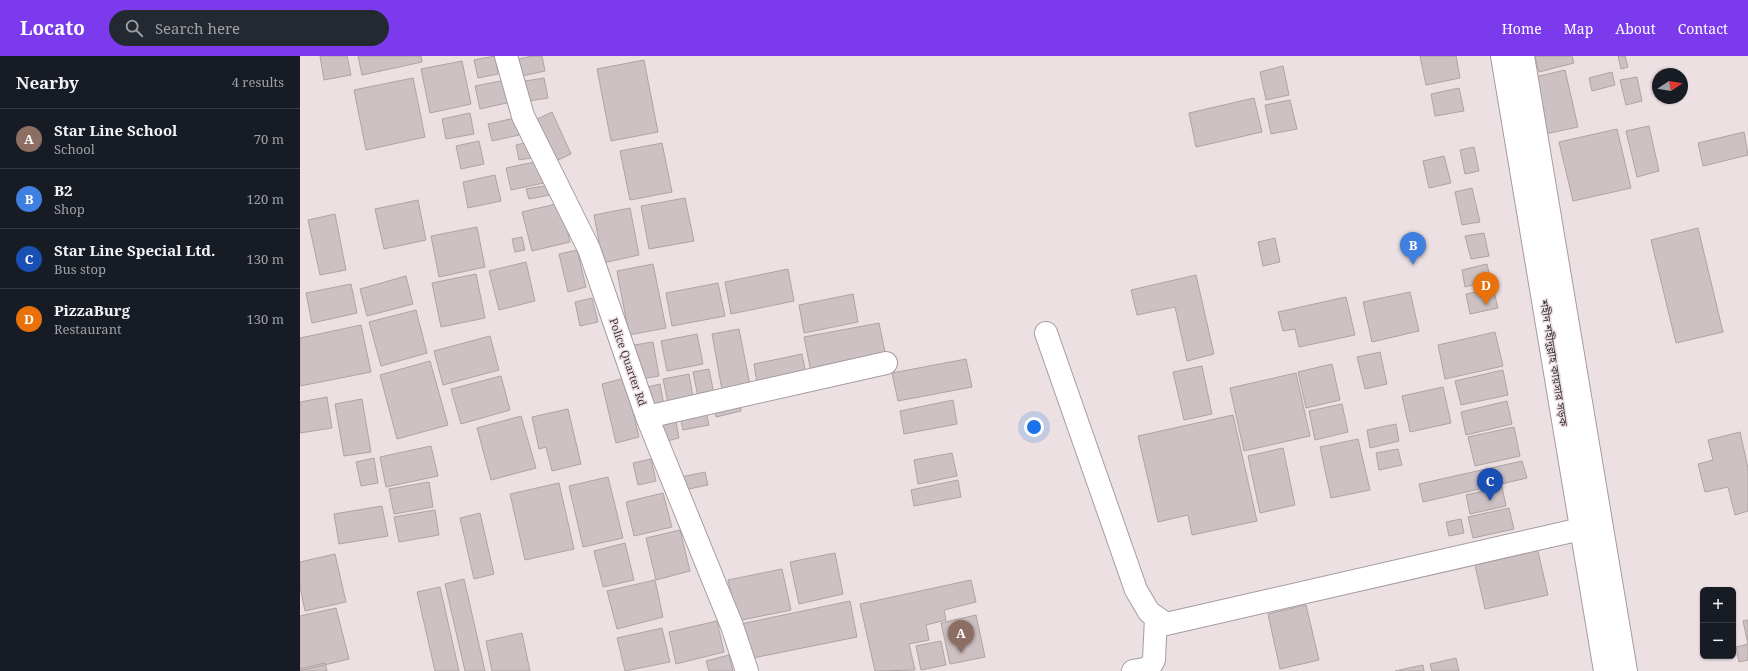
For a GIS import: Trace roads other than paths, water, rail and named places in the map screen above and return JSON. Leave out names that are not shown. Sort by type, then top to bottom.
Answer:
[{"type":"street","name":"Police Quarter Rd","points":[[506,56],[523,116],[589,249],[647,417],[732,626],[747,671]]},
{"type":"street","name":"শহীদ শহীদুল্লাহ কায়সার সড়ক","points":[[1502,56],[1605,671]]},
{"type":"street","name":"শহীদ শহীদুল্লাহ কায়সার সড়ক","points":[[1523,56],[1626,671]]},
{"type":"street","points":[[1046,333],[1136,590],[1149,612],[1166,624],[1581,529]]},
{"type":"street","points":[[647,417],[886,363]]},
{"type":"street","points":[[1133,671],[1148,668],[1154,660],[1156,617]]},
{"type":"place","name":"B2","points":[[1413,265]]},
{"type":"place","name":"PizzaBurg","points":[[1486,305]]},
{"type":"place","name":"Star Line Special Ltd.","points":[[1490,501]]},
{"type":"place","name":"Star Line School","points":[[961,653]]}]
